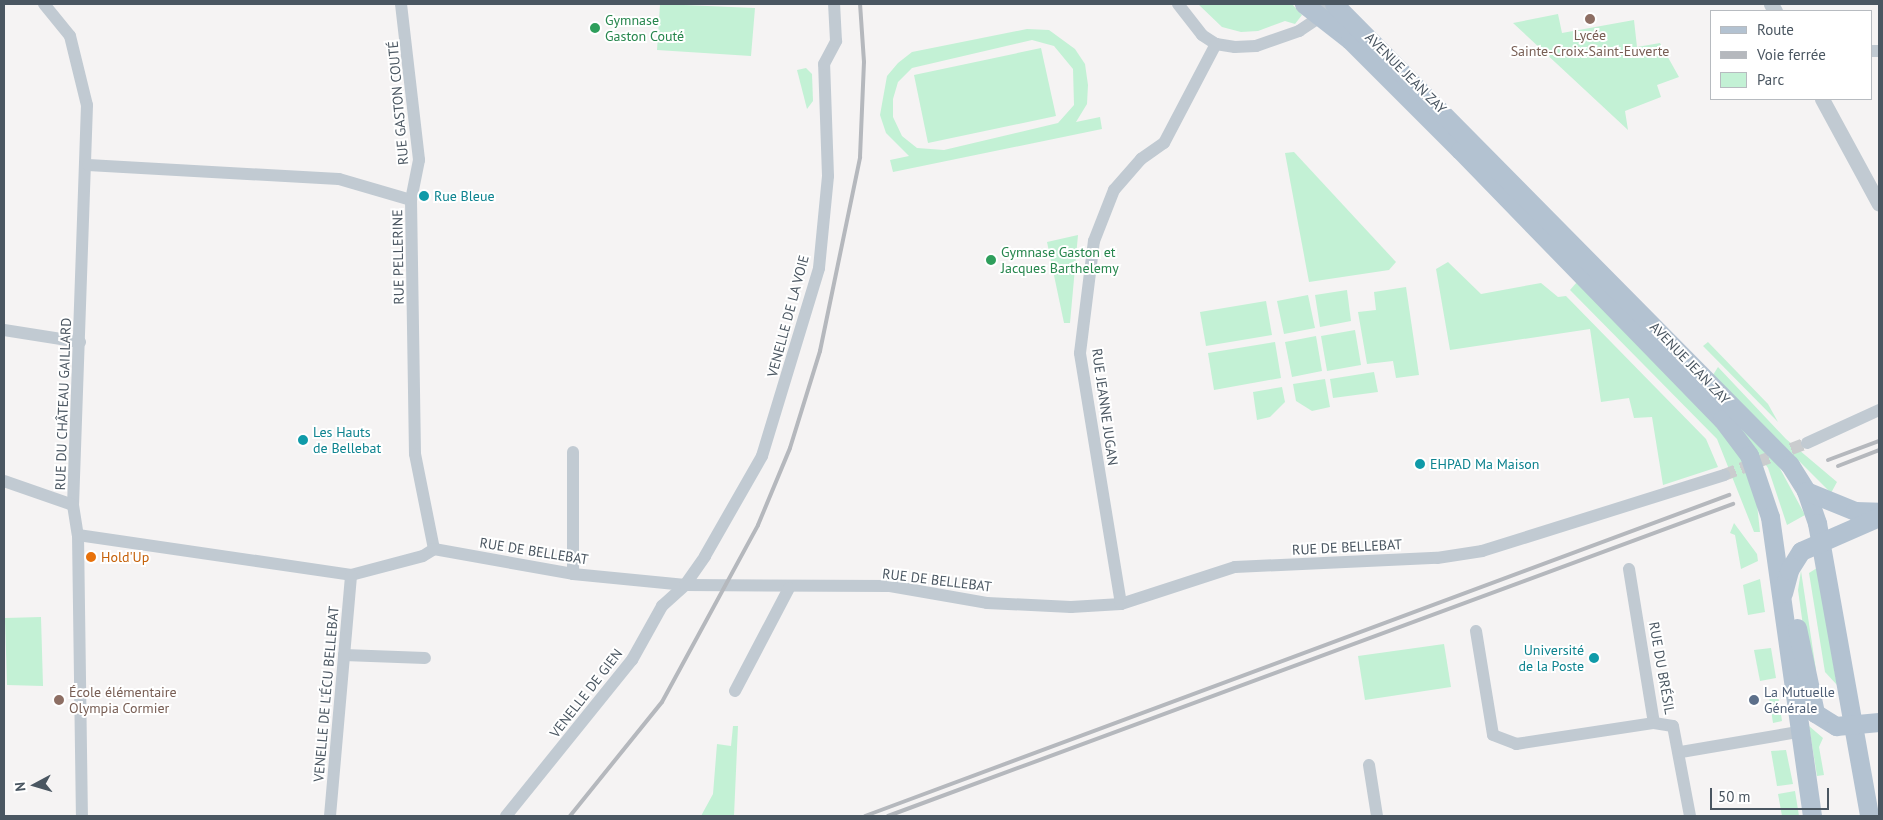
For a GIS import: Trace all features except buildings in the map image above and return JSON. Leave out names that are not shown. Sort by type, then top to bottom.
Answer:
[{"type":"main road","name":"AVENUE JEAN ZAY","points":[[1304,4],[1327,8],[1790,465],[1806,491],[1820,541],[1855,726],[1869,816]]},
{"type":"main road","name":"AVENUE JEAN ZAY","points":[[1327,8],[1460,150],[1722,419],[1750,455],[1765,490],[1780,604],[1800,690]]},
{"type":"main road","points":[[1765,490],[1778,515],[1788,574],[1800,690],[1798,732],[1812,816]]},
{"type":"main road","points":[[1806,491],[1855,511],[1879,512]]},
{"type":"main road","points":[[1780,604],[1788,574],[1801,551],[1820,541],[1879,517]]},
{"type":"main road","points":[[1800,690],[1823,720],[1836,726],[1855,726],[1879,722]]},
{"type":"street","name":"RUE DU CHÂTEAU GAILLARD","points":[[44,4],[70,36],[78,57],[87,105],[88,164],[73,505],[78,535],[82,816]]},
{"type":"street","name":"RUE GASTON COUTÉ","points":[[401,4],[419,160],[414,195]]},
{"type":"street","name":"VENELLE DE LA VOIE","points":[[685,585],[762,456],[819,268],[828,176],[824,64],[836,41],[834,4]]},
{"type":"street","points":[[1178,4],[1190,23],[1216,44],[1256,46],[1277,40],[1327,8]]},
{"type":"street","name":"RUE JEANNE JUGAN","points":[[1121,604],[1080,353],[1094,241],[1114,190],[1141,159],[1164,143],[1216,44]]},
{"type":"street","points":[[1823,100],[1879,204]]},
{"type":"street","name":"RUE PELLERINE","points":[[88,164],[339,179],[414,195],[415,454],[434,549]]},
{"type":"street","points":[[4,330],[80,342]]},
{"type":"street","points":[[1807,444],[1879,410]]},
{"type":"street","points":[[573,452],[573,574]]},
{"type":"street","name":"RUE DE BELLEBAT","points":[[434,549],[573,574],[685,585],[789,588],[890,586],[987,603],[1071,607],[1121,604],[1235,567],[1437,558],[1482,551],[1724,476]]},
{"type":"street","points":[[4,481],[73,505]]},
{"type":"street","points":[[78,535],[351,575],[423,556],[434,549]]},
{"type":"street","name":"RUE DU BRÉSIL","points":[[1630,569],[1654,723],[1670,723],[1681,752],[1690,816]]},
{"type":"street","name":"VENELLE DE L'ÉCU BELLEBAT","points":[[330,816],[351,575]]},
{"type":"street","name":"VENELLE DE GIEN","points":[[506,816],[632,660],[662,606],[685,585]]},
{"type":"street","points":[[735,691],[789,588]]},
{"type":"street","points":[[1476,630],[1493,736],[1516,744],[1654,723]]},
{"type":"street","points":[[344,655],[425,658]]},
{"type":"street","points":[[1681,752],[1798,732]]},
{"type":"street","points":[[1369,765],[1377,816]]},
{"type":"green space","points":[[660,4],[755,8],[751,56],[657,50]]},
{"type":"green space","points":[[1198,4],[1292,4],[1302,15],[1295,24],[1285,21],[1258,31],[1241,32],[1222,27]]},
{"type":"green space","points":[[1558,14],[1562,33],[1634,20],[1637,47],[1660,43],[1679,77],[1657,85],[1661,97],[1625,111],[1628,130],[1513,23]]},
{"type":"green space","points":[[1027,29],[1049,30],[1075,49],[1085,64],[1088,85],[1087,104],[1076,122],[1100,117],[1102,129],[893,172],[890,160],[909,156],[886,133],[880,115],[887,76],[898,63],[912,52]],"holes":[[[1032,40],[1054,46],[1073,69],[1074,105],[1058,123],[944,150],[917,148],[902,136],[893,117],[893,99],[898,82],[912,68]]]},
{"type":"green space","points":[[1041,48],[1056,116],[928,143],[914,75]]},
{"type":"green space","points":[[806,68],[812,74],[813,101],[807,109],[797,70]]},
{"type":"green space","points":[[1294,152],[1396,262],[1389,270],[1309,282],[1285,153]]},
{"type":"green space","points":[[1078,235],[1070,323],[1064,323],[1047,242]]},
{"type":"green space","points":[[1448,262],[1481,294],[1541,283],[1558,297],[1566,296],[1706,439],[1718,467],[1663,485],[1652,417],[1634,418],[1629,398],[1601,402],[1590,329],[1450,350],[1436,269]]},
{"type":"green space","points":[[1577,282],[1725,432],[1741,456],[1757,504],[1760,532],[1754,532],[1717,439],[1570,290]]},
{"type":"green space","points":[[1406,287],[1419,375],[1396,378],[1393,361],[1367,364],[1358,312],[1376,310],[1374,292]]},
{"type":"green space","points":[[1347,290],[1351,321],[1320,327],[1315,295]]},
{"type":"green space","points":[[1308,295],[1315,328],[1284,334],[1277,301]]},
{"type":"green space","points":[[1266,301],[1272,335],[1206,346],[1200,312]]},
{"type":"green space","points":[[1355,330],[1361,365],[1327,371],[1321,336]]},
{"type":"green space","points":[[1316,336],[1322,371],[1292,377],[1285,342]]},
{"type":"green space","points":[[1275,342],[1281,378],[1214,390],[1208,353]]},
{"type":"green space","points":[[1708,342],[1768,404],[1778,422],[1703,346]]},
{"type":"green space","points":[[1718,367],[1786,439],[1837,482],[1831,493],[1713,375]]},
{"type":"green space","points":[[1374,372],[1378,392],[1333,398],[1330,379]]},
{"type":"green space","points":[[1325,379],[1330,407],[1312,411],[1296,401],[1293,384]]},
{"type":"green space","points":[[1282,387],[1285,402],[1270,417],[1257,420],[1253,392]]},
{"type":"green space","points":[[1738,420],[1777,463],[1805,515],[1787,525],[1768,468],[1735,423]]},
{"type":"green space","points":[[1734,523],[1757,554],[1758,561],[1741,569],[1735,535],[1730,533]]},
{"type":"green space","points":[[1817,568],[1837,685],[1825,672],[1809,573]]},
{"type":"green space","points":[[1801,571],[1815,671],[1806,647],[1798,590]]},
{"type":"green space","points":[[1760,579],[1765,612],[1748,615],[1743,585]]},
{"type":"green space","points":[[41,617],[43,686],[7,685],[5,618]]},
{"type":"green space","points":[[1444,644],[1451,687],[1365,700],[1358,656]]},
{"type":"green space","points":[[1771,648],[1776,678],[1760,681],[1754,650]]},
{"type":"green space","points":[[1778,695],[1782,721],[1773,723],[1769,697]]},
{"type":"green space","points":[[733,726],[738,726],[734,816],[701,816],[713,794],[717,744],[731,746]]},
{"type":"green space","points":[[1809,726],[1823,738],[1819,747],[1824,775],[1817,776]]},
{"type":"green space","points":[[1786,750],[1793,784],[1777,786],[1771,751]]},
{"type":"green space","points":[[1795,791],[1799,816],[1782,816],[1778,794]]},
{"type":"tunnel","points":[[1724,475],[1807,443]]},
{"type":"railway","points":[[570,816],[662,702],[758,525],[790,448],[820,351],[860,157],[864,62],[860,4]]},
{"type":"railway","points":[[1828,460],[1879,441]]},
{"type":"railway","points":[[1838,466],[1879,450]]},
{"type":"railway","points":[[865,816],[1729,495]]},
{"type":"railway","points":[[888,816],[1733,504]]},
{"type":"place","name":"Lycée Sainte-Croix-Saint-Euverte","points":[[1590,19]]},
{"type":"place","name":"Gymnase Gaston Couté","points":[[595,28]]},
{"type":"place","name":"Rue Bleue","points":[[424,196]]},
{"type":"place","name":"Gymnase Gaston et Jacques Barthelemy","points":[[991,260]]},
{"type":"place","name":"Les Hauts de Bellebat","points":[[303,440]]},
{"type":"place","name":"EHPAD Ma Maison","points":[[1420,464]]},
{"type":"place","name":"Hold'Up","points":[[91,557]]},
{"type":"place","name":"Université de la Poste","points":[[1594,658]]},
{"type":"place","name":"École élémentaire Olympia Cormier","points":[[59,700]]},
{"type":"place","name":"La Mutuelle Générale","points":[[1754,700]]}]
